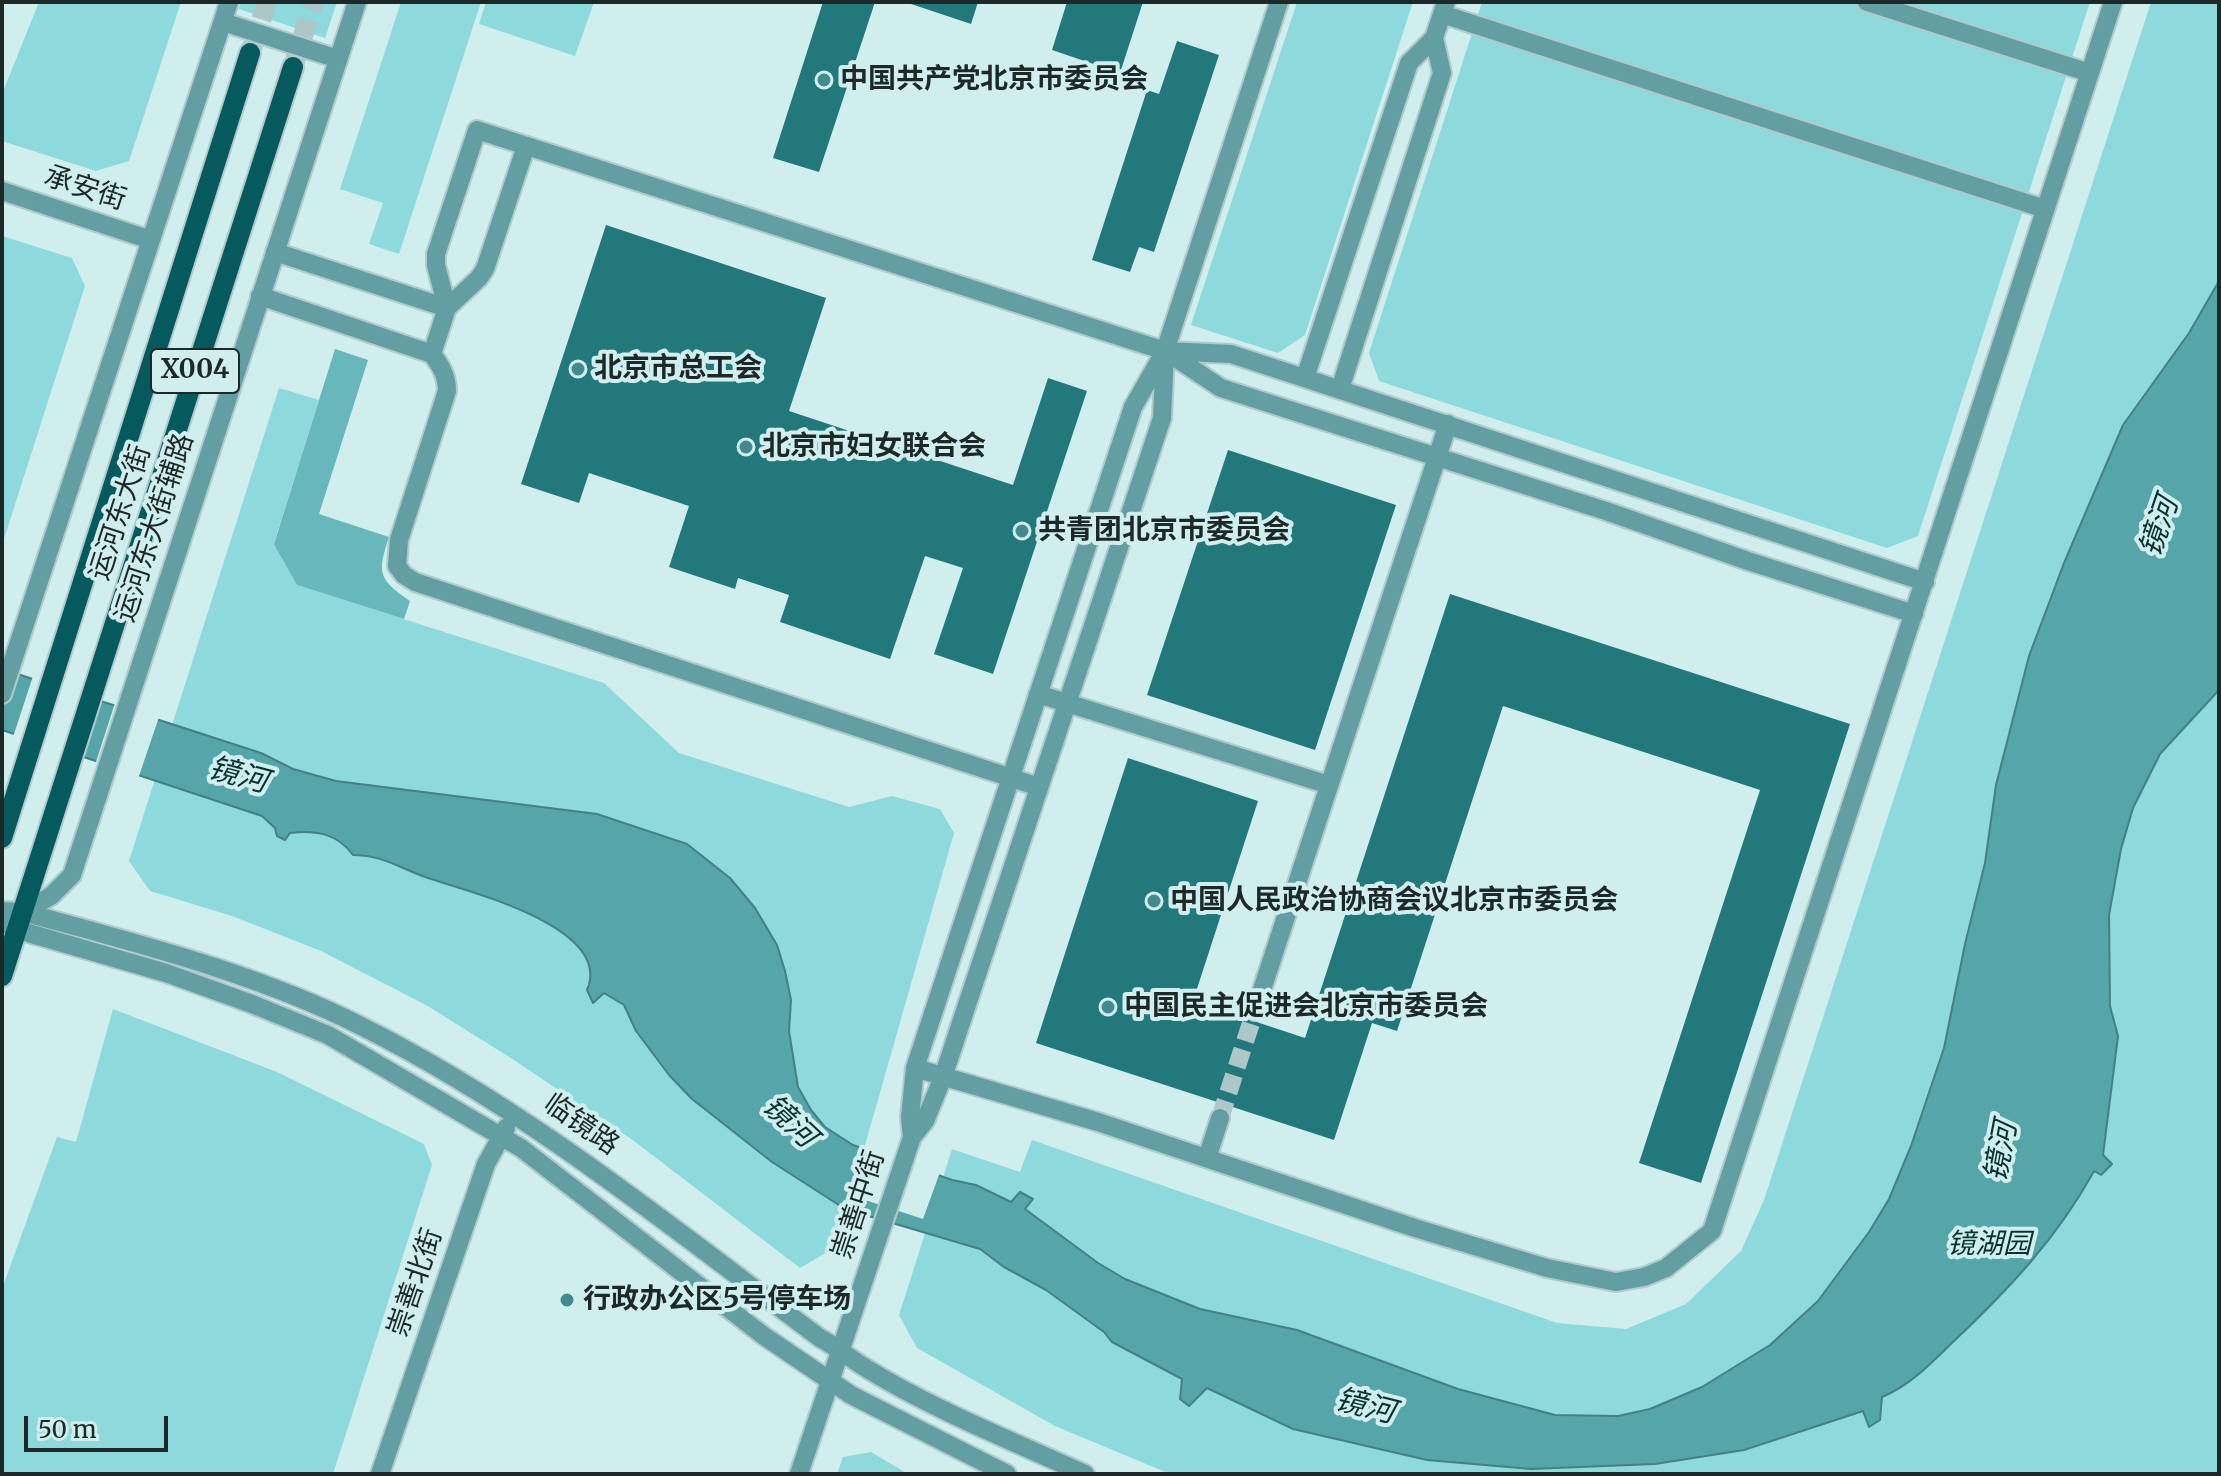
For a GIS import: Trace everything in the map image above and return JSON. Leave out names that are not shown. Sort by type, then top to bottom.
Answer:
[{"type":"main road","name":"运河东大街","points":[[2,838],[250,53]]},
{"type":"main road","name":"运河东大街","points":[[2,976],[14,921],[69,767],[293,67]]},
{"type":"street","points":[[2,694],[229,2]]},
{"type":"street","name":"运河东大街辅路","points":[[14,921],[51,896],[72,875],[357,2]]},
{"type":"street","points":[[912,1137],[910,1117],[915,1068],[1133,407],[1165,351],[1279,2]]},
{"type":"street","points":[[1867,2],[2090,73]]},
{"type":"street","points":[[915,1068],[1098,1122],[1415,1228],[1547,1268],[1616,1282],[1644,1277],[1666,1268],[1712,1231],[2113,2]]},
{"type":"street","points":[[1305,378],[1409,63],[1434,38],[1444,8],[2045,209]]},
{"type":"street","points":[[223,22],[338,59]]},
{"type":"street","points":[[1340,389],[1442,73],[1434,38]]},
{"type":"street","points":[[447,308],[436,254],[477,130],[1165,351],[1231,354],[1925,582]]},
{"type":"street","points":[[432,354],[447,308],[485,269],[526,146]]},
{"type":"street","name":"承安街","points":[[2,191],[151,240]]},
{"type":"street","points":[[275,252],[447,308]]},
{"type":"street","points":[[260,296],[432,354],[447,379],[447,391],[399,540],[397,566],[415,582],[1039,787]]},
{"type":"street","points":[[1165,351],[1221,388],[1914,614]]},
{"type":"street","points":[[912,1137],[925,1121],[943,1077],[1162,418],[1165,351]]},
{"type":"street","points":[[1255,1011],[1448,424]]},
{"type":"street","points":[[1038,694],[1329,785]]},
{"type":"street","name":"临镜路","points":[[2,911],[14,921],[166,973],[328,1035],[501,1135],[579,1191],[764,1336],[851,1395],[1007,1474]]},
{"type":"street","name":"临镜路","points":[[14,921],[255,981],[358,1024],[443,1069],[515,1114],[621,1187],[820,1338],[842,1349],[861,1364],[957,1416],[1085,1474]]},
{"type":"street","name":"崇善北街","points":[[380,1474],[486,1164],[515,1114]]},
{"type":"street","points":[[1207,1158],[1220,1118]]},
{"type":"street","name":"崇善中街","points":[[799,1474],[912,1137]]},
{"type":"green space","points":[[39,2],[181,2],[129,161],[96,171],[2,141],[2,94]]},
{"type":"green space","points":[[241,2],[337,2],[325,38],[239,9]]},
{"type":"green space","points":[[401,2],[481,2],[399,254],[369,244],[383,203],[340,189]]},
{"type":"green space","points":[[486,2],[594,2],[575,56],[479,24]]},
{"type":"green space","points":[[1297,2],[1413,2],[1305,335],[1278,353],[1191,325]]},
{"type":"green space","points":[[1482,2],[2090,2],[1918,536],[1887,548],[1379,381],[1369,353]]},
{"type":"green space","name":"镜湖园","points":[[2151,2],[2219,2],[2219,1474],[1170,1474],[1055,1426],[917,1348],[899,1315],[952,1149],[1020,1172],[1032,1140],[1557,1323],[1626,1329],[1686,1304],[1741,1251],[1764,1200]]},
{"type":"green space","points":[[2,236],[72,258],[85,286],[2,545]]},
{"type":"green space","points":[[279,388],[319,400],[274,543],[297,585],[604,683],[679,753],[849,807],[892,796],[940,809],[954,833],[836,1247],[800,1268],[634,1141],[426,1005],[321,951],[232,916],[150,891],[129,861]]},
{"type":"green space","points":[[113,1009],[277,1072],[424,1144],[432,1165],[333,1474],[2,1474],[2,1289],[57,1137],[76,1142]]},
{"type":"green space","points":[[871,1452],[908,1474],[837,1474],[843,1457]]},
{"type":"shaded area","points":[[335,349],[368,360],[319,514],[389,537],[383,559],[383,574],[392,587],[410,601],[404,619],[297,585],[274,544]]},
{"type":"water","name":"镜河","points":[[2219,281],[2219,690],[2160,754],[2133,808],[2121,849],[2109,915],[2110,1006],[2118,1036],[2103,1155],[2112,1164],[2101,1175],[2094,1171],[2065,1218],[1994,1302],[1921,1372],[1882,1397],[1880,1420],[1869,1427],[1863,1411],[1744,1450],[1655,1464],[1531,1469],[1427,1460],[1293,1429],[1207,1388],[1189,1406],[1180,1399],[1182,1379],[1112,1342],[1104,1332],[1046,1290],[1004,1267],[980,1249],[845,1209],[772,1162],[692,1099],[669,1075],[636,1031],[624,1005],[604,993],[593,1003],[587,990],[590,968],[579,948],[559,931],[533,916],[383,860],[353,855],[340,842],[325,835],[290,833],[285,840],[277,836],[275,828],[262,816],[2,730],[2,669],[261,753],[293,769],[336,781],[597,814],[687,844],[730,878],[755,908],[777,945],[791,1000],[789,1031],[798,1087],[825,1127],[853,1145],[952,1180],[976,1185],[1011,1202],[1020,1192],[1033,1199],[1025,1209],[1098,1263],[1125,1279],[1200,1309],[1297,1330],[1458,1389],[1555,1415],[1618,1416],[1650,1409],[1702,1387],[1770,1345],[1818,1301],[1869,1232],[1889,1199],[1911,1146],[1944,1048],[1985,863],[1996,785],[2029,656],[2064,563],[2123,425],[2189,333]]},
{"type":"pier","points":[[33,676],[102,698],[82,760],[13,737]]},
{"type":"pier","points":[[115,703],[159,717],[138,779],[95,765]]},
{"type":"pier","points":[[871,1147],[940,1172],[923,1219],[856,1197]]},
{"type":"building","name":"中国共产党北京市委员会","points":[[823,2],[875,2],[819,172],[773,158]]},
{"type":"building","name":"中国共产党北京市委员会","points":[[905,2],[978,2],[971,24]]},
{"type":"building","name":"中国共产党北京市委员会","points":[[1067,2],[1143,2],[1120,73],[1052,50]]},
{"type":"building","points":[[1177,41],[1219,55],[1154,252],[1139,247],[1130,272],[1092,260],[1147,90],[1159,94]]},
{"type":"building","points":[[606,225],[826,298],[789,411],[1013,485],[1048,378],[1087,391],[993,674],[934,654],[963,568],[925,556],[890,659],[780,622],[789,595],[738,578],[735,589],[669,567],[689,506],[589,473],[579,503],[521,484]]},
{"type":"building","points":[[1228,450],[1396,505],[1315,750],[1147,695]]},
{"type":"building","name":"中国人民政治协商会议北京市委员会","points":[[1450,594],[1850,724],[1701,1183],[1639,1163],[1760,790],[1503,706],[1397,1031],[1372,1023],[1334,1140],[1036,1043],[1128,758],[1258,801],[1193,1001],[1305,1038]]},
{"type":"tunnel","points":[[252,48],[267,2]]},
{"type":"tunnel","points":[[293,67],[314,2]]},
{"type":"tunnel","points":[[1220,1118],[1255,1011]]},
{"type":"place","name":"中国共产党北京市委员会","points":[[824,80]]},
{"type":"place","name":"北京市总工会","points":[[578,369]]},
{"type":"place","name":"北京市妇女联合会","points":[[746,447]]},
{"type":"place","name":"共青团北京市委员会","points":[[1022,531]]},
{"type":"place","name":"中国人民政治协商会议北京市委员会","points":[[1154,901]]},
{"type":"place","name":"中国民主促进会北京市委员会","points":[[1108,1007]]},
{"type":"place","name":"行政办公区5号停车场","points":[[567,1300]]}]
